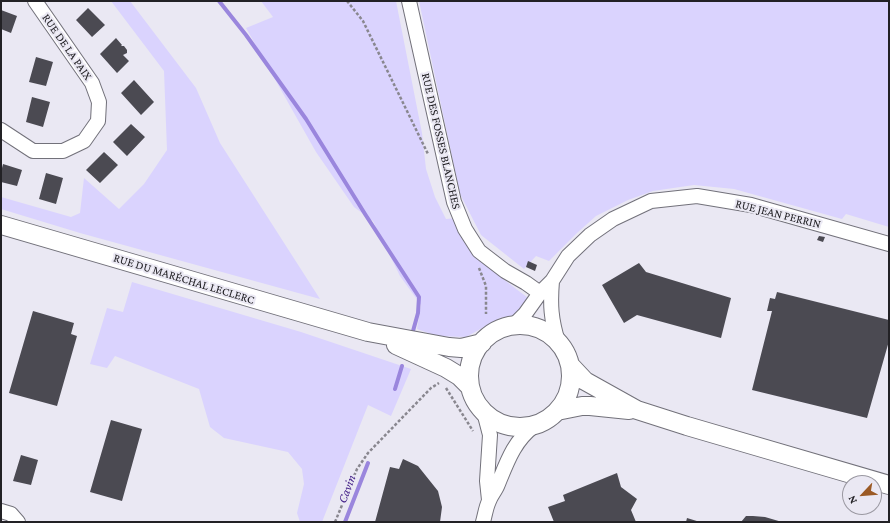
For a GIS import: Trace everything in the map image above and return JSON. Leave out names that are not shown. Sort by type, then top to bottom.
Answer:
[{"type":"main road","name":"RUE DU MARÉCHAL LECLERC","points":[[1,225],[368,332],[449,347],[461,348],[482,342]]},
{"type":"main road","points":[[513,326],[534,327],[550,334],[558,342],[563,347],[570,365],[572,378],[569,394],[561,408],[549,420],[534,426],[517,428],[502,424],[487,416],[477,404],[470,387],[469,370],[474,353],[482,342],[500,329],[513,326]]},
{"type":"main road","name":"RUE DU MARÉCHAL LECLERC","points":[[368,332],[446,368],[459,376],[470,387]]},
{"type":"main road","points":[[570,365],[585,381],[637,410],[889,485]]},
{"type":"main road","points":[[558,411],[590,406],[637,410]]},
{"type":"street","name":"RUE DE LA PAIX","points":[[1,130],[33,150],[63,151],[84,141],[98,121],[99,102],[92,83],[35,1]]},
{"type":"street","name":"RUE DES FOSSES BLANCHES","points":[[409,1],[454,202],[465,229],[479,251],[505,271],[535,288],[540,293]]},
{"type":"street","name":"RUE JEAN PERRIN","points":[[513,326],[525,314],[540,293],[552,281],[568,256],[590,235],[613,219],[651,202],[697,196],[751,205],[889,244]]},
{"type":"street","name":"RUE JEAN PERRIN","points":[[552,281],[550,300],[551,319],[558,342]]},
{"type":"street","points":[[484,412],[490,435],[487,481],[489,500]]},
{"type":"street","points":[[483,522],[489,500],[497,486],[508,458],[518,441],[534,426]]},
{"type":"street","points":[[1,511],[11,514],[18,522]]},
{"type":"path","points":[[347,1],[363,21],[431,161]]},
{"type":"path","points":[[478,267],[486,286],[486,314]]},
{"type":"path","points":[[335,522],[357,469],[368,453],[431,388],[441,382]]},
{"type":"path","points":[[445,386],[462,411],[474,433]]},
{"type":"shaded area","points":[[111,1],[130,1],[196,88],[220,143],[320,299],[80,233],[1,209],[1,197],[71,217],[80,213],[84,178],[119,209],[144,184],[167,150],[164,71]]},
{"type":"shaded area","points":[[261,1],[396,1],[422,133],[426,169],[435,197],[446,219],[456,218],[470,247],[481,262],[528,298],[515,315],[500,318],[466,337],[437,336],[417,329],[421,305],[400,276],[373,221],[354,207],[316,152],[246,28],[273,17]]},
{"type":"shaded area","points":[[419,1],[889,1],[889,227],[846,214],[842,219],[734,189],[694,185],[653,191],[628,200],[596,216],[549,261],[536,256],[524,269],[481,235],[460,194]]},
{"type":"shaded area","points":[[132,282],[301,332],[411,369],[391,416],[368,405],[322,522],[300,522],[297,513],[304,484],[302,469],[288,452],[224,438],[210,427],[199,389],[115,356],[107,368],[90,364],[107,308],[123,312]]},
{"type":"building","points":[[88,8],[105,25],[92,37],[76,20]]},
{"type":"building","points":[[1,10],[17,16],[11,33],[1,29]]},
{"type":"building","points":[[116,38],[122,45],[121,46],[124,46],[127,50],[127,53],[123,55],[129,61],[117,73],[100,54]]},
{"type":"building","points":[[36,57],[53,62],[46,86],[29,82]]},
{"type":"building","points":[[134,80],[154,102],[141,115],[121,93]]},
{"type":"building","points":[[32,97],[50,102],[43,127],[26,122]]},
{"type":"building","points":[[131,124],[145,137],[127,156],[113,142]]},
{"type":"building","points":[[104,152],[118,165],[100,183],[86,170]]},
{"type":"building","points":[[3,164],[22,170],[17,186],[1,182]]},
{"type":"building","points":[[46,173],[63,178],[56,204],[39,199]]},
{"type":"building","points":[[819,236],[825,237],[823,242],[817,240]]},
{"type":"building","points":[[528,261],[537,265],[535,271],[526,267]]},
{"type":"building","points":[[639,263],[646,272],[731,298],[721,338],[637,315],[624,323],[602,285]]},
{"type":"building","points":[[777,292],[889,320],[889,341],[867,418],[752,390],[772,311],[767,311],[770,298],[775,299]]},
{"type":"building","points":[[33,311],[74,323],[71,334],[77,336],[57,406],[9,393]]},
{"type":"building","points":[[111,420],[142,429],[122,501],[90,492]]},
{"type":"building","points":[[21,455],[38,460],[31,485],[13,481]]},
{"type":"building","points":[[403,459],[418,466],[438,491],[442,507],[440,522],[375,522],[390,467],[399,469]]},
{"type":"building","points":[[617,473],[621,487],[637,499],[631,510],[636,522],[554,522],[548,507],[565,501],[563,495]]},
{"type":"building","points":[[746,516],[765,517],[782,522],[741,522]]},
{"type":"building","points":[[687,518],[700,522],[686,522]]},
{"type":"waterway","points":[[219,1],[246,35],[306,119],[419,297],[418,313],[413,331]]},
{"type":"waterway","name":"Cavin","points":[[395,389],[402,366]]},
{"type":"waterway","name":"Cavin","points":[[345,522],[368,463]]}]
